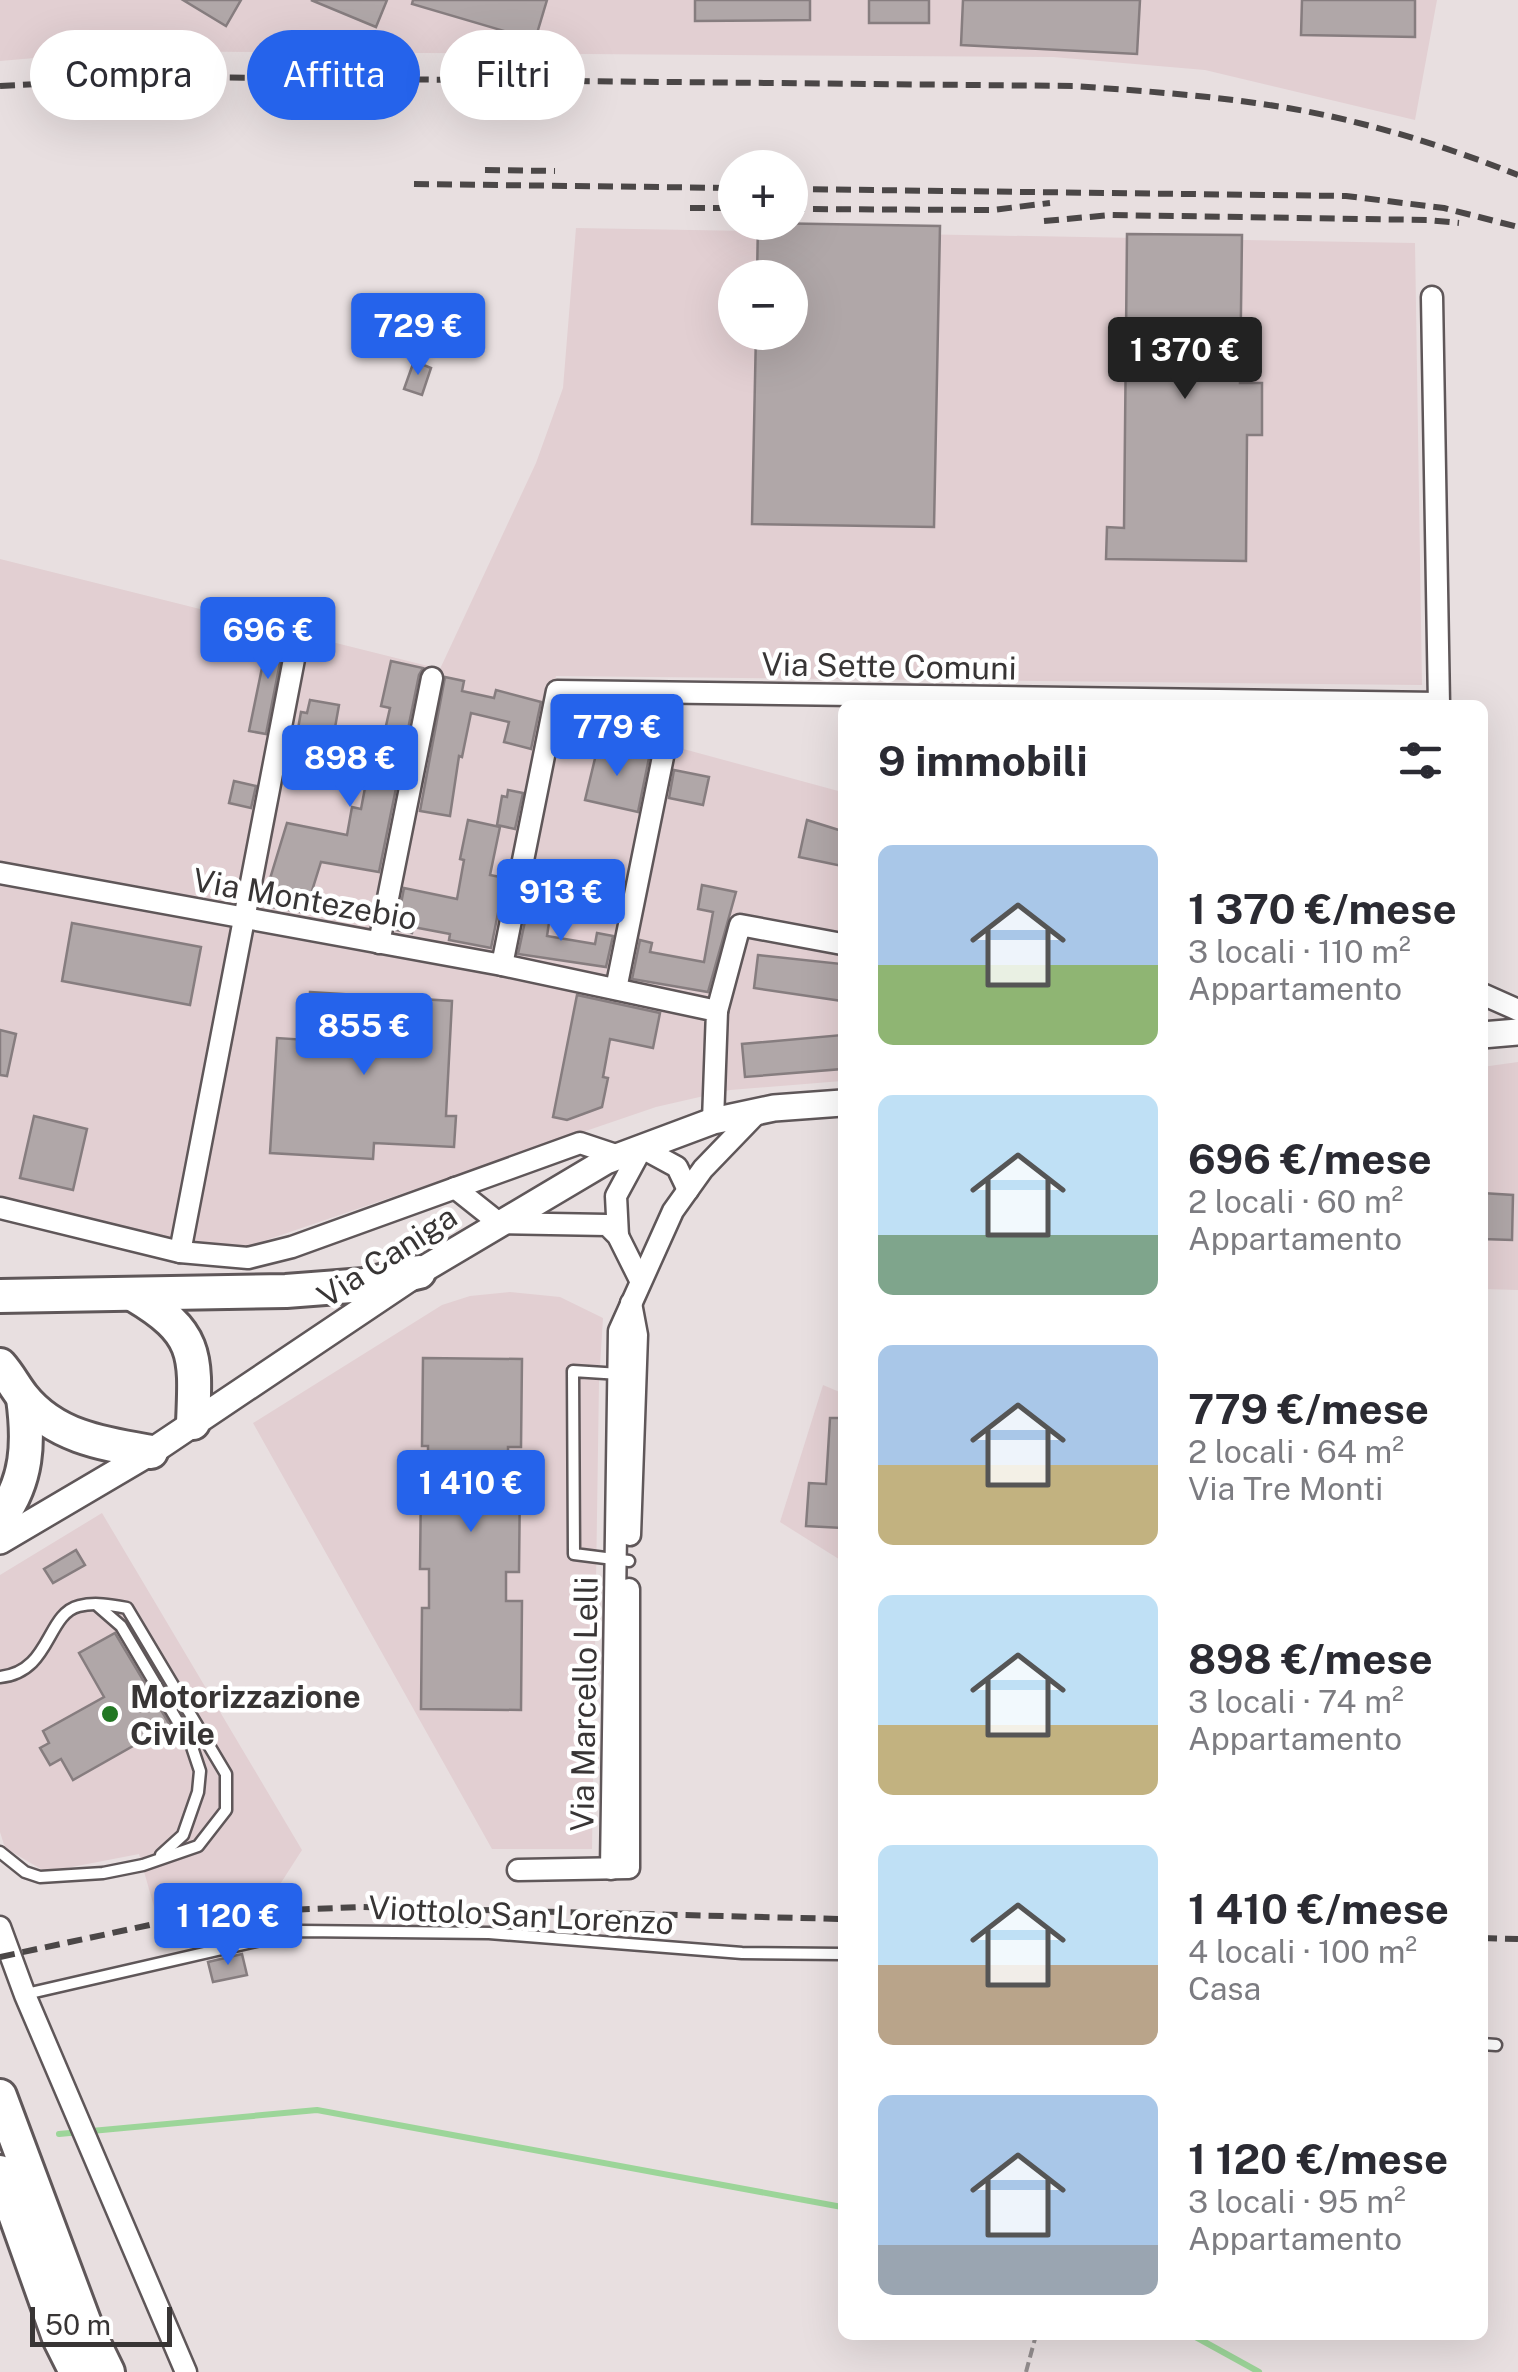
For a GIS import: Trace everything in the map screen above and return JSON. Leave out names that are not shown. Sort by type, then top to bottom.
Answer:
[{"type":"highway","points":[[0,1296],[134,1295],[364,1285],[419,1272]]},
{"type":"highway","points":[[134,1295],[157,1308],[182,1330],[196,1363],[192,1424]]},
{"type":"highway","points":[[0,1364],[24,1398],[56,1428],[99,1442],[151,1452]]},
{"type":"highway","points":[[0,1518],[24,1475],[28,1439],[24,1398]]},
{"type":"highway","points":[[0,2096],[87,2330],[108,2372]]},
{"type":"highway","points":[[0,2172],[59,2338],[76,2372]]},
{"type":"street","name":"Via Sette Comuni","points":[[1432,297],[1439,700]]},
{"type":"street","points":[[180,1252],[295,654]]},
{"type":"street","points":[[379,942],[432,678]]},
{"type":"street","name":"Via Sette Comuni","points":[[502,965],[557,692],[1145,700]]},
{"type":"street","points":[[616,990],[666,742]]},
{"type":"street","name":"Via Montezebio","points":[[0,873],[502,965],[717,1011]]},
{"type":"street","points":[[712,1120],[717,1011],[740,925],[838,943]]},
{"type":"street","points":[[1488,997],[1518,1010]]},
{"type":"street","points":[[1488,1034],[1518,1032]]},
{"type":"street","name":"Via Caniga","points":[[0,1541],[151,1452],[419,1272],[499,1223],[630,1152],[712,1120],[838,1103]]},
{"type":"street","name":"Via Marcello Lelli","points":[[518,1870],[620,1868],[622,1561],[628,1375],[637,1335],[631,1303],[673,1211],[704,1169],[759,1111]]},
{"type":"street","points":[[0,1208],[180,1252],[248,1258],[292,1247],[580,1143],[677,1166],[688,1190]]},
{"type":"street","points":[[618,1236],[616,1196],[630,1152]]},
{"type":"street","points":[[454,1188],[499,1223],[608,1225],[618,1236],[640,1280]]},
{"type":"street","points":[[0,1927],[24,1995],[186,2372]]},
{"type":"lane","points":[[622,1561],[574,1554],[573,1372],[628,1375]]},
{"type":"lane","points":[[92,1605],[121,1626],[191,1744],[200,1771],[198,1792],[183,1835],[161,1855],[142,1865]]},
{"type":"lane","points":[[0,1677],[24,1670],[38,1658],[63,1615],[76,1606],[127,1608],[226,1774],[226,1810],[198,1846],[104,1874],[40,1876],[25,1872],[0,1852]]},
{"type":"lane","name":"Viottolo San Lorenzo","points":[[24,1995],[300,1930],[489,1933],[742,1952],[838,1954]]},
{"type":"lane","points":[[1488,2044],[1496,2045]]},
{"type":"path","points":[[1026,2372],[1035,2340]]},
{"type":"shaded area","points":[[0,0],[1437,0],[1415,120],[1205,70],[1053,57],[585,54],[585,30],[440,30],[440,53],[420,53],[420,30],[247,30],[247,52],[227,52],[227,30],[30,30],[30,58],[0,61]]},
{"type":"shaded area","points":[[576,228],[718,231],[718,240],[808,240],[808,232],[1415,243],[1422,685],[556,676],[547,712],[838,791],[838,1081],[730,1090],[656,1107],[243,1248],[165,1238],[0,1198],[0,559],[440,669],[536,463],[563,388]]},
{"type":"shaded area","points":[[1518,1062],[1518,1290],[1488,1289],[1488,1066]]},
{"type":"shaded area","points":[[510,1292],[560,1297],[603,1318],[592,1849],[492,1849],[253,1423],[442,1305],[470,1296]]},
{"type":"shaded area","points":[[823,1385],[838,1391],[838,1558],[780,1522]]},
{"type":"shaded area","points":[[102,1513],[302,1850],[277,1889],[155,1910],[139,1854],[46,1872],[5,1848],[0,1832],[0,1575]]},
{"type":"building","points":[[183,0],[241,0],[226,26]]},
{"type":"building","points":[[311,0],[387,0],[376,27]]},
{"type":"building","points":[[413,0],[547,0],[538,30],[501,30],[412,4]]},
{"type":"building","points":[[695,0],[810,0],[810,20],[695,21]]},
{"type":"building","points":[[869,0],[929,0],[929,23],[869,23]]},
{"type":"building","points":[[963,0],[1140,0],[1137,54],[961,45]]},
{"type":"building","points":[[1302,0],[1415,0],[1415,37],[1301,35]]},
{"type":"building","points":[[808,224],[940,226],[934,527],[752,524],[756,350],[808,350],[808,260],[757,260],[758,240],[808,240]]},
{"type":"building","points":[[1127,234],[1242,235],[1240,383],[1262,383],[1262,435],[1247,435],[1246,561],[1106,559],[1107,527],[1124,528]]},
{"type":"building","points":[[414,361],[431,368],[422,395],[404,389]]},
{"type":"building","points":[[270,629],[286,632],[266,734],[249,731]]},
{"type":"building","points":[[391,661],[423,668],[379,872],[321,862],[305,913],[262,905],[287,823],[347,835],[352,807],[361,809],[372,751],[380,752],[390,708],[381,706]]},
{"type":"building","points":[[445,677],[464,681],[462,691],[494,698],[496,690],[541,702],[531,749],[504,742],[509,722],[471,713],[462,757],[459,756],[450,816],[420,811]]},
{"type":"building","points":[[310,700],[339,705],[327,773],[298,767],[301,752],[294,751],[301,712],[307,713]]},
{"type":"building","points":[[598,746],[649,758],[638,812],[585,800]]},
{"type":"building","points":[[674,770],[709,777],[703,805],[669,798]]},
{"type":"building","points":[[234,781],[256,786],[251,808],[229,803]]},
{"type":"building","points":[[508,790],[523,793],[515,829],[497,825],[502,796],[507,797]]},
{"type":"building","points":[[468,820],[500,827],[490,875],[505,878],[491,948],[449,940],[450,934],[413,927],[412,933],[396,930],[404,888],[457,899]]},
{"type":"building","points":[[807,820],[838,830],[838,865],[799,857]]},
{"type":"building","points":[[702,885],[736,892],[708,992],[632,979],[640,940],[652,943],[650,952],[704,962],[713,912],[698,909]]},
{"type":"building","points":[[527,912],[550,916],[547,936],[595,944],[597,933],[613,936],[606,967],[518,954]]},
{"type":"building","points":[[72,923],[201,947],[190,1005],[62,981]]},
{"type":"building","points":[[758,955],[838,964],[838,1000],[754,988]]},
{"type":"building","points":[[310,992],[452,1001],[446,1116],[456,1116],[454,1147],[374,1143],[373,1159],[270,1153],[277,1038],[307,1040]]},
{"type":"building","points":[[577,995],[660,1013],[653,1048],[610,1039],[602,1107],[567,1120],[553,1117]]},
{"type":"building","points":[[0,1030],[16,1034],[7,1076],[0,1075]]},
{"type":"building","points":[[838,1035],[838,1069],[745,1077],[742,1044]]},
{"type":"building","points":[[34,1116],[87,1129],[73,1190],[20,1178]]},
{"type":"building","points":[[1488,1193],[1513,1195],[1512,1240],[1488,1239]]},
{"type":"building","points":[[423,1358],[522,1359],[521,1447],[508,1447],[508,1480],[520,1480],[519,1572],[506,1572],[506,1601],[522,1601],[521,1710],[421,1709],[422,1608],[429,1608],[429,1569],[420,1569],[421,1482],[428,1482],[428,1446],[422,1446]]},
{"type":"building","points":[[830,1418],[838,1418],[838,1528],[806,1526],[809,1483],[826,1484]]},
{"type":"building","points":[[76,1550],[85,1565],[53,1583],[44,1569]]},
{"type":"building","name":"Motorizzazione Civile","points":[[115,1633],[170,1725],[73,1780],[61,1759],[50,1765],[40,1748],[49,1743],[43,1731],[104,1697],[79,1653]]},
{"type":"building","points":[[242,1954],[247,1975],[213,1982],[208,1962]]},
{"type":"waterway","points":[[59,2134],[317,2110],[838,2206]]},
{"type":"waterway","points":[[1201,2340],[1259,2372]]},
{"type":"railway","points":[[0,86],[169,77],[1073,86],[1208,97],[1317,113],[1404,136],[1518,175]]},
{"type":"railway","points":[[485,170],[555,171]]},
{"type":"railway","points":[[414,184],[718,188]]},
{"type":"railway","points":[[808,189],[1346,196],[1444,208],[1518,227]]},
{"type":"railway","points":[[808,209],[992,210],[1050,203]]},
{"type":"railway","points":[[690,208],[718,208]]},
{"type":"railway","points":[[1044,221],[1111,215],[1459,223]]},
{"type":"railway","points":[[0,1957],[154,1924],[266,1911],[359,1907],[838,1919]]},
{"type":"railway","points":[[1488,1938],[1518,1939]]},
{"type":"place","name":"Motorizzazione Civile","points":[[110,1714]]}]
